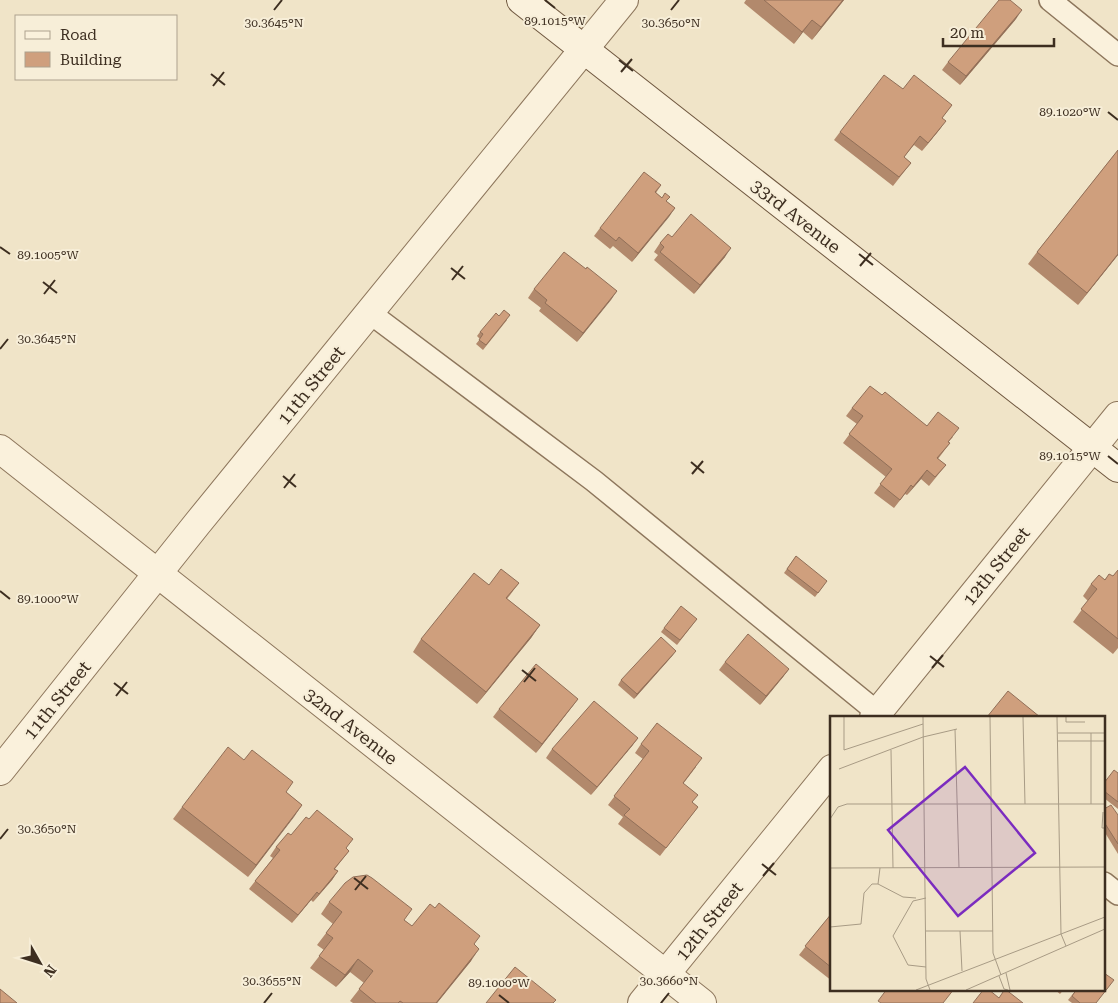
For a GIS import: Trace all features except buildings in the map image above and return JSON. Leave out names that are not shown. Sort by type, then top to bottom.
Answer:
[{"type":"street","name":"33rd Avenue","points":[[521,0],[1118,468]]},
{"type":"street","name":"11th Street","points":[[0,771],[157,574],[624,0]]},
{"type":"street","name":"12th Street","points":[[878,715],[1118,416]]},
{"type":"street","name":"32nd Avenue","points":[[0,449],[702,1003]]},
{"type":"street","name":"12th Street","points":[[642,1003],[830,771]]},
{"type":"lane","points":[[1050,0],[1118,55]]},
{"type":"lane","points":[[370,313],[594,481],[878,715]]},
{"type":"lane","points":[[1106,885],[1118,894]]}]
